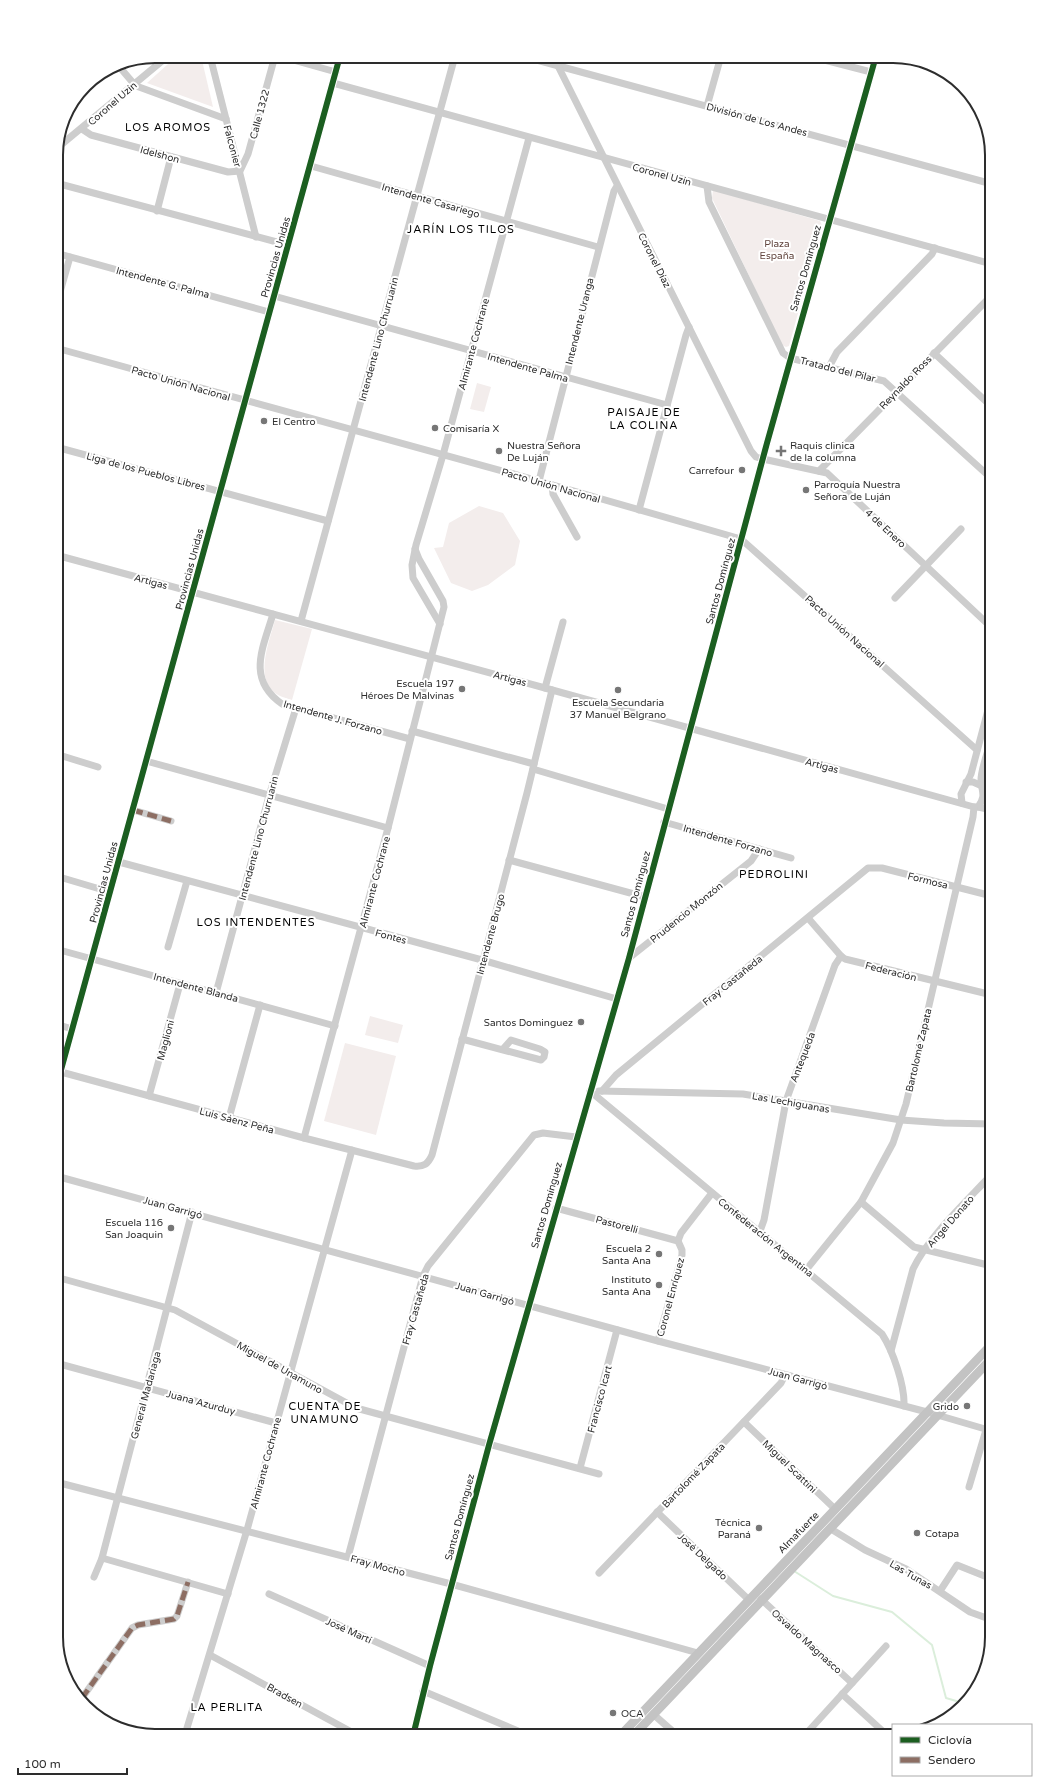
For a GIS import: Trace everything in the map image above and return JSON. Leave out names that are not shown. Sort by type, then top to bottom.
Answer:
[{"type":"main road","name":"Almafuerte","points":[[626,1729],[985,1351]]},
{"type":"main road","name":"Almafuerte","points":[[640,1729],[761,1599],[985,1365]]},
{"type":"street","name":"Coronel Uzín","points":[[64,143],[160,63]]},
{"type":"street","name":"Falconier","points":[[212,63],[256,237]]},
{"type":"street","name":"Calle 1322","points":[[240,170],[248,154],[273,63]]},
{"type":"street","points":[[304,63],[336,72]]},
{"type":"street","name":"Provincias Unidas","points":[[63,1061],[338,63]]},
{"type":"street","name":"Intendente Lino Churruarin","points":[[301,621],[453,63]]},
{"type":"street","name":"División de Los Andes","points":[[547,63],[985,182]]},
{"type":"street","name":"Coronel Díaz","points":[[556,63],[751,451],[756,456],[763,459]]},
{"type":"street","points":[[707,106],[719,63]]},
{"type":"street","points":[[836,63],[871,72]]},
{"type":"street","name":"Santos Domínguez","points":[[415,1729],[451,1584],[489,1445],[576,1137],[629,958],[664,822],[790,358],[874,63]]},
{"type":"street","points":[[122,69],[134,84],[226,119]]},
{"type":"street","name":"Coronel Uzín","points":[[333,83],[985,262]]},
{"type":"street","name":"Idelshon","points":[[82,129],[91,135],[170,157],[228,172],[240,170]]},
{"type":"street","name":"Almirante Cochrane","points":[[440,625],[413,578],[412,565],[415,549],[443,455],[529,138]]},
{"type":"street","points":[[157,211],[170,157]]},
{"type":"street","name":"Intendente Casariego","points":[[311,166],[416,197],[598,247]]},
{"type":"street","points":[[63,185],[288,246]]},
{"type":"street","name":"Intendente Uranga","points":[[539,481],[598,247],[614,191],[617,186]]},
{"type":"street","name":"Tratado del Pilar","points":[[707,186],[709,202],[783,353],[790,358],[879,379],[896,391],[985,473]]},
{"type":"street","points":[[829,367],[837,352],[932,254],[935,248]]},
{"type":"street","name":"Intendente G. Palma","points":[[63,255],[269,312]]},
{"type":"street","points":[[63,282],[70,257]]},
{"type":"street","name":"Intendente Palma","points":[[274,296],[471,350],[565,378],[667,405]]},
{"type":"street","name":"Reynaldo Ross","points":[[819,471],[985,302]]},
{"type":"street","points":[[639,510],[689,327]]},
{"type":"street","name":"Pacto Unión Nacional","points":[[63,350],[539,481],[741,539],[977,750]]},
{"type":"street","points":[[934,353],[985,400]]},
{"type":"street","name":"Liga de los Pueblos Libres","points":[[63,449],[328,521]]},
{"type":"street","name":"4 de Enero","points":[[763,459],[827,473],[985,621]]},
{"type":"street","points":[[552,485],[553,494],[577,538]]},
{"type":"street","points":[[895,598],[961,530]]},
{"type":"street","name":"Almirante Cochrane","points":[[304,1138],[362,928],[432,657],[444,604],[415,549]]},
{"type":"street","name":"Artigas","points":[[63,557],[545,688],[962,804]]},
{"type":"street","name":"Intendente J. Forzano","points":[[273,614],[260,660],[263,685],[270,694],[282,704],[410,739]]},
{"type":"street","points":[[545,688],[563,622]]},
{"type":"street","name":"Intendente Brugo","points":[[414,1166],[420,1167],[429,1161],[509,860],[552,690]]},
{"type":"street","name":"Intendente Lino Churruarin","points":[[216,993],[269,796],[296,708]]},
{"type":"street","points":[[985,720],[971,774],[961,794],[962,804],[985,809]]},
{"type":"street","points":[[412,731],[668,809]]},
{"type":"street","points":[[63,756],[98,767]]},
{"type":"street","points":[[146,761],[388,828]]},
{"type":"street","points":[[976,807],[982,802],[982,776],[985,764]]},
{"type":"street","points":[[966,782],[978,784],[983,789]]},
{"type":"street","name":"Bartolomé Zapata","points":[[806,1270],[861,1202],[893,1143],[901,1120],[976,807]]},
{"type":"street","points":[[133,810],[171,821]]},
{"type":"street","name":"Intendente Forzano","points":[[664,822],[791,858]]},
{"type":"street","name":"Prudencio Monzón","points":[[629,958],[751,860],[759,849]]},
{"type":"street","points":[[509,860],[645,897]]},
{"type":"street","name":"Fontes","points":[[119,862],[482,960],[616,999]]},
{"type":"street","name":"Formosa","points":[[864,871],[868,868],[882,868],[985,894]]},
{"type":"street","name":"Fray Castañeda","points":[[602,1091],[616,1075],[864,871]]},
{"type":"street","points":[[63,878],[110,892]]},
{"type":"street","points":[[168,947],[187,881]]},
{"type":"street","name":"Federación","points":[[808,918],[841,956],[852,961],[985,993]]},
{"type":"street","name":"Intendente Blanda","points":[[63,951],[335,1026]]},
{"type":"street","name":"Antequeda","points":[[760,1231],[764,1220],[786,1101],[835,965],[841,956]]},
{"type":"street","name":"Maglioni","points":[[149,1096],[180,984]]},
{"type":"street","points":[[229,1118],[260,1005]]},
{"type":"street","points":[[63,1026],[72,1029]]},
{"type":"street","points":[[462,1039],[541,1060],[544,1057],[545,1052],[511,1040],[503,1049]]},
{"type":"street","name":"Luis Sáenz Peña","points":[[63,1073],[414,1166]]},
{"type":"street","name":"Las Lechiguanas","points":[[590,1091],[743,1094],[901,1120],[985,1124]]},
{"type":"street","name":"Confederación Argentina","points":[[590,1091],[882,1334],[890,1351],[904,1394],[904,1406]]},
{"type":"street","name":"Fray Castañeda","points":[[348,1557],[423,1276],[428,1266],[534,1135],[543,1133],[576,1137]]},
{"type":"street","name":"Almirante Cochrane","points":[[187,1729],[247,1530],[323,1248],[352,1150]]},
{"type":"street","name":"Juan Garrigó","points":[[63,1178],[192,1212],[617,1330],[927,1412],[985,1429]]},
{"type":"street","name":"Angel Donato","points":[[890,1351],[913,1269],[918,1258],[985,1182]]},
{"type":"street","points":[[678,1241],[682,1233],[712,1193]]},
{"type":"street","points":[[861,1202],[909,1244],[985,1264]]},
{"type":"street","name":"Pastorelli","points":[[556,1208],[678,1241]]},
{"type":"street","name":"General Madariaga","points":[[94,1578],[102,1558],[192,1212]]},
{"type":"street","name":"Coronel Enríquez","points":[[658,1341],[682,1255],[682,1250],[678,1241]]},
{"type":"street","name":"Miguel de Unamuno","points":[[63,1279],[168,1308],[180,1313],[356,1408],[599,1474]]},
{"type":"street","name":"Francisco Icart","points":[[580,1468],[617,1330]]},
{"type":"street","name":"Juana Azurduy","points":[[63,1365],[276,1423]]},
{"type":"street","name":"Bartolomé Zapata","points":[[599,1573],[781,1383],[786,1375]]},
{"type":"street","name":"Miguel Scattini","points":[[744,1422],[835,1509]]},
{"type":"street","points":[[969,1487],[985,1441]]},
{"type":"street","name":"Fray Mocho","points":[[63,1484],[247,1530],[451,1584],[698,1652]]},
{"type":"street","name":"José Delgado","points":[[657,1512],[749,1600]]},
{"type":"street","name":"Las Tunas","points":[[830,1528],[865,1550],[906,1569],[970,1612],[985,1617]]},
{"type":"street","points":[[102,1558],[228,1594]]},
{"type":"street","points":[[940,1591],[957,1565],[985,1577]]},
{"type":"street","points":[[84,1695],[132,1628],[138,1625],[174,1619],[188,1582]]},
{"type":"street","name":"José Martí","points":[[269,1594],[430,1666]]},
{"type":"street","name":"Osvaldo Magnasco","points":[[761,1599],[852,1683]]},
{"type":"street","points":[[810,1729],[886,1646]]},
{"type":"street","name":"Bradsen","points":[[210,1655],[346,1729]]},
{"type":"street","points":[[423,1691],[513,1729]]},
{"type":"street","points":[[842,1694],[880,1729]]},
{"type":"street","points":[[654,1714],[670,1729]]},
{"type":"green space","points":[[169,63],[203,63],[213,107],[147,83]]},
{"type":"green space","name":"Plaza España","points":[[713,190],[820,221],[822,225],[789,346],[786,347],[782,345],[712,198]]},
{"type":"green space","points":[[477,383],[491,387],[484,412],[470,409]]},
{"type":"green space","points":[[479,506],[503,513],[520,541],[515,565],[488,585],[472,591],[451,583],[434,548],[443,547],[449,523]]},
{"type":"green space","points":[[275,620],[312,629],[292,700],[275,693],[265,678],[265,658]]},
{"type":"green space","points":[[370,1016],[403,1025],[398,1043],[365,1035]]},
{"type":"green space","points":[[345,1043],[396,1056],[376,1135],[324,1121]]},
{"type":"waterway","points":[[794,1571],[833,1596],[892,1612],[932,1645],[946,1698],[958,1702]]},
{"type":"marked path","points":[[133,810],[171,821]]},
{"type":"marked path","points":[[84,1695],[132,1628],[138,1625],[174,1619],[177,1616],[188,1582]]},
{"type":"cycle path","points":[[63,1063],[338,63]]},
{"type":"cycle path","points":[[415,1729],[489,1445],[629,958],[767,443],[874,63]]},
{"type":"place","name":"El Centro","points":[[264,421]]},
{"type":"place","name":"Comisaría X","points":[[435,428]]},
{"type":"place","name":"Nuestra Señora De Luján","points":[[499,451]]},
{"type":"place","name":"Raquis clinica de la columna","points":[[781,451]]},
{"type":"place","name":"Carrefour","points":[[742,470]]},
{"type":"place","name":"Parroquía Nuestra Señora de Luján","points":[[806,490]]},
{"type":"place","name":"Escuela 197 Héroes De Malvinas","points":[[462,689]]},
{"type":"place","name":"Escuela Secundaria 37 Manuel Belgrano","points":[[618,690]]},
{"type":"place","name":"Santos Dominguez","points":[[581,1022]]},
{"type":"place","name":"Escuela 116 San Joaquin","points":[[171,1228]]},
{"type":"place","name":"Escuela 2 Santa Ana","points":[[659,1254]]},
{"type":"place","name":"Instituto Santa Ana","points":[[659,1285]]},
{"type":"place","name":"Grido","points":[[967,1406]]},
{"type":"place","name":"Técnica Paraná","points":[[759,1528]]},
{"type":"place","name":"Cotapa","points":[[917,1533]]},
{"type":"place","name":"OCA","points":[[613,1713]]},
{"type":"district","name":"LOS AROMOS","points":[[168,127]]},
{"type":"district","name":"JARÍN LOS TILOS","points":[[461,229]]},
{"type":"district","name":"PAISAJE DE LA COLINA","points":[[644,418]]},
{"type":"district","name":"PEDROLINI","points":[[774,874]]},
{"type":"district","name":"LOS INTENDENTES","points":[[256,922]]},
{"type":"district","name":"CUENTA DE UNAMUNO","points":[[325,1412]]},
{"type":"district","name":"LA PERLITA","points":[[227,1707]]}]
